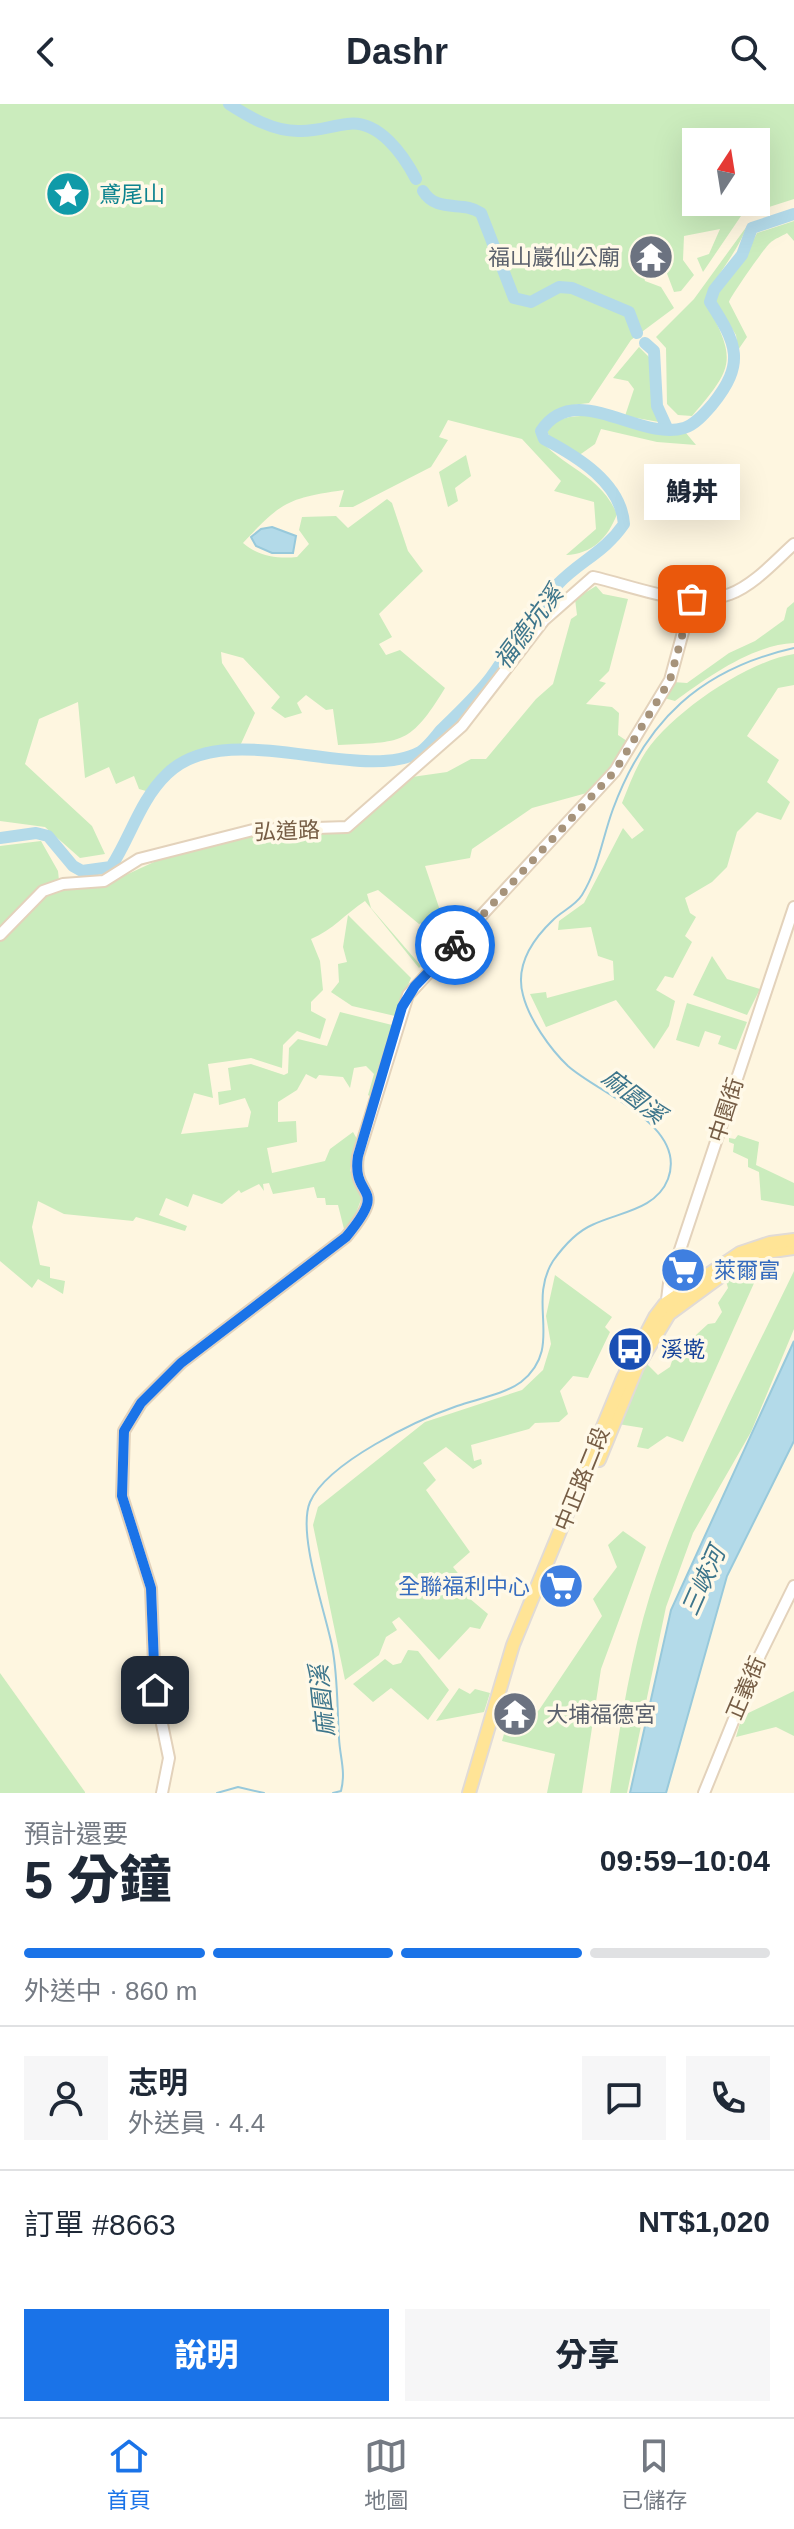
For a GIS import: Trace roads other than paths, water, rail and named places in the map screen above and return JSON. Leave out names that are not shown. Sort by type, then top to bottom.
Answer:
[{"type":"main road","name":"中正路二段","points":[[469,1793],[513,1645],[639,1344],[667,1309],[740,1253],[792,1243]]},
{"type":"main road","name":"中正路二段","points":[[476,1793],[517,1656],[637,1367],[667,1309]]},
{"type":"street","points":[[162,1793],[169,1758],[155,1690],[151,1588],[122,1496],[124,1431],[141,1403],[181,1363],[346,1237],[366,1212],[369,1195],[356,1169],[358,1156],[408,995],[615,771],[670,680],[692,599],[731,594],[756,578],[794,544]]},
{"type":"street","name":"弘道路","points":[[0,935],[43,891],[63,884],[104,881],[139,859],[253,830],[347,827],[462,726],[549,614],[593,577],[692,599]]},
{"type":"street","name":"中園街","points":[[667,1309],[794,907]]},
{"type":"street","name":"正義街","points":[[704,1793],[760,1655],[794,1586]]},
{"type":"water","points":[[272,527],[296,536],[293,553],[272,553],[256,546],[251,537],[261,529]]},
{"type":"water","name":"三峽河","points":[[794,1341],[794,1441],[727,1576],[666,1793],[630,1793],[671,1610]]},
{"type":"waterway","points":[[229,104],[279,129],[311,131],[347,124],[370,127],[397,150],[416,179]]},
{"type":"waterway","points":[[423,191],[435,202],[481,213],[514,298],[531,302],[559,287],[572,288],[629,312],[637,333]]},
{"type":"waterway","name":"福德坑溪","points":[[0,838],[36,833],[48,836],[73,866],[82,871],[111,867],[158,784],[167,774],[193,757],[223,750],[257,750],[363,761],[394,760],[423,750],[486,684],[548,595],[566,576],[609,542],[624,524],[621,509],[606,484],[583,463],[544,439],[541,431],[555,417],[572,411],[590,411],[667,430],[684,428],[696,422],[723,390],[733,365],[731,342],[710,302],[714,290],[742,255],[752,228],[794,214]]},
{"type":"waterway","points":[[645,343],[654,351],[657,406],[667,428]]},
{"type":"waterway","name":"麻園溪","points":[[333,1793],[341,1791],[343,1777],[336,1680],[332,1646],[309,1552],[307,1516],[310,1502],[335,1472],[375,1444],[440,1413],[499,1393],[521,1382],[534,1369],[541,1354],[543,1293],[553,1261],[566,1245],[592,1225],[646,1204],[668,1179],[671,1160],[665,1142],[653,1127],[568,1066],[541,1033],[530,1014],[521,984],[527,954],[545,928],[582,895],[626,777],[660,724],[681,703],[731,670],[794,648]]},
{"type":"waterway","name":"麻園溪","points":[[217,1793],[238,1787],[264,1793]]},
{"type":"place","name":"鳶尾山","points":[[68,194]]},
{"type":"place","name":"福山巖仙公廟","points":[[651,257]]},
{"type":"place","name":"鯓丼","points":[[692,599]]},
{"type":"place","name":"萊爾富","points":[[683,1270]]},
{"type":"place","name":"溪墘","points":[[630,1349]]},
{"type":"place","name":"全聯福利中心","points":[[561,1586]]},
{"type":"place","name":"大埔福德宮","points":[[515,1714]]}]
